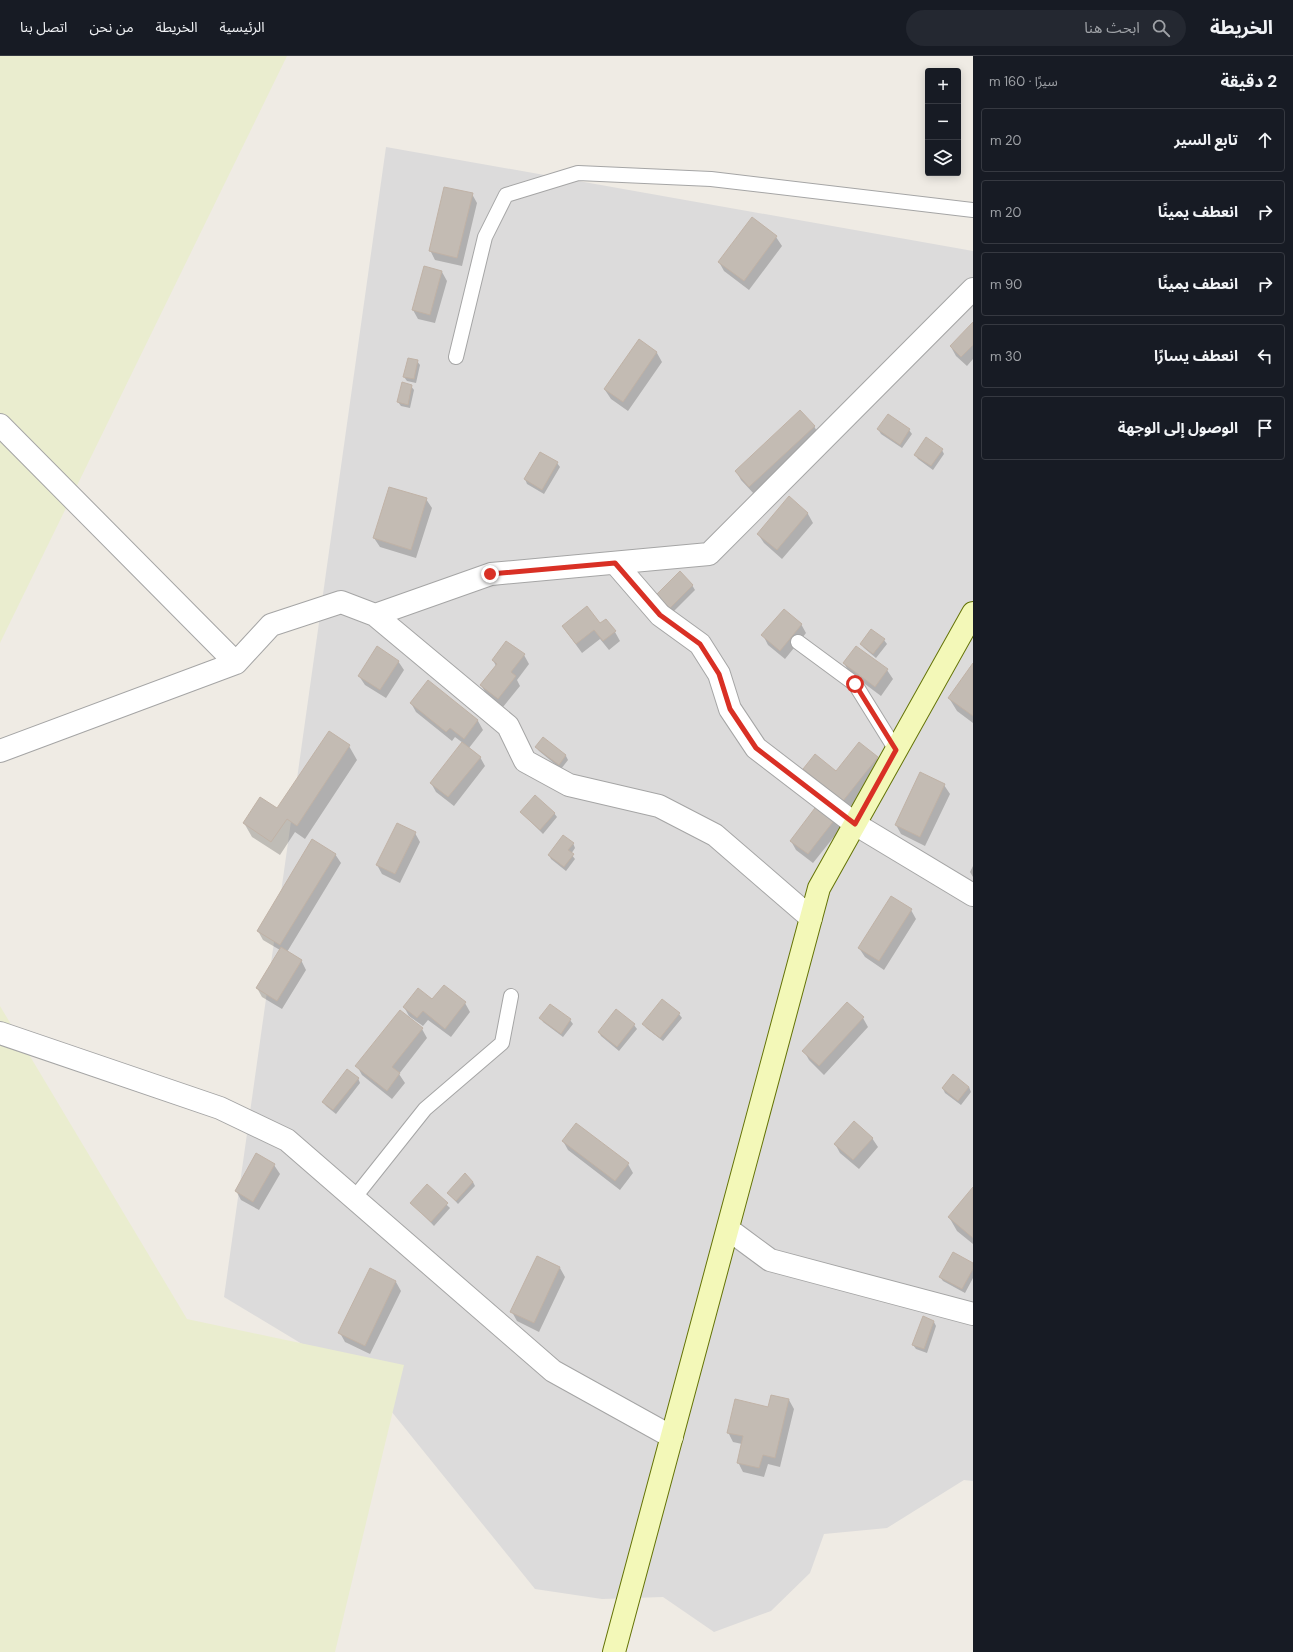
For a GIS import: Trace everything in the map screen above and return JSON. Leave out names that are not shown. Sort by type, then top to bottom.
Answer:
[{"type":"street","points":[[375,615],[490,574],[710,554],[973,289]]},
{"type":"street","points":[[0,425],[236,663]]},
{"type":"street","points":[[615,563],[660,615],[700,644],[719,674],[730,709],[756,748],[855,824],[973,895]]},
{"type":"street","points":[[0,751],[236,663],[271,624],[341,602],[375,615],[508,726],[525,761],[569,785],[659,806],[715,835],[811,918]]},
{"type":"street","points":[[614,1652],[819,888],[973,613]]},
{"type":"street","points":[[0,1033],[220,1108],[287,1140],[355,1197],[553,1371],[672,1437]]},
{"type":"street","points":[[728,1229],[770,1260],[973,1314]]},
{"type":"lane","points":[[456,357],[485,237],[506,195],[578,173],[711,179],[973,210]]},
{"type":"lane","points":[[798,642],[855,684],[896,750]]},
{"type":"lane","points":[[355,1197],[425,1109],[502,1043],[511,996]]},
{"type":"shaded area","points":[[386,147],[973,251],[973,1481],[964,1480],[887,1528],[824,1534],[810,1573],[771,1611],[714,1632],[663,1597],[602,1599],[535,1589],[370,1385],[224,1297]]},
{"type":"green space","points":[[0,56],[287,56],[0,643]]},
{"type":"green space","points":[[0,1006],[187,1319],[404,1365],[335,1652],[0,1652]]},
{"type":"building","points":[[444,187],[473,193],[457,258],[429,251]]},
{"type":"building","points":[[752,217],[777,236],[744,281],[718,262]]},
{"type":"building","points":[[424,266],[442,271],[430,315],[412,310]]},
{"type":"building","points":[[973,322],[973,345],[961,357],[950,346]]},
{"type":"building","points":[[639,339],[657,352],[623,402],[604,389]]},
{"type":"building","points":[[408,358],[418,360],[414,379],[403,377]]},
{"type":"building","points":[[402,382],[412,385],[408,405],[397,402]]},
{"type":"building","points":[[800,410],[815,426],[749,487],[735,471]]},
{"type":"building","points":[[888,414],[910,429],[900,445],[877,429]]},
{"type":"building","points":[[926,437],[943,449],[931,466],[914,455]]},
{"type":"building","points":[[540,452],[558,462],[542,490],[524,479]]},
{"type":"building","points":[[389,487],[427,498],[411,550],[373,538]]},
{"type":"building","points":[[789,496],[808,513],[777,550],[757,534]]},
{"type":"building","points":[[680,571],[693,585],[670,608],[656,595]]},
{"type":"building","points":[[587,606],[600,623],[606,619],[616,631],[603,641],[594,630],[576,644],[562,626]]},
{"type":"building","points":[[784,609],[802,624],[780,651],[761,635]]},
{"type":"building","points":[[871,629],[885,639],[873,654],[860,644]]},
{"type":"building","points":[[506,641],[525,654],[511,672],[516,676],[498,699],[480,685],[497,664],[492,660]]},
{"type":"building","points":[[377,646],[399,661],[380,690],[358,676]]},
{"type":"building","points":[[856,646],[888,669],[875,687],[843,663]]},
{"type":"building","points":[[973,663],[973,716],[948,698]]},
{"type":"building","points":[[428,680],[478,720],[464,739],[450,728],[446,732],[410,703]]},
{"type":"building","points":[[329,731],[350,745],[297,826],[287,819],[271,842],[243,823],[260,797],[277,808]]},
{"type":"building","points":[[543,737],[566,755],[559,765],[535,747]]},
{"type":"building","points":[[462,742],[481,757],[448,797],[430,783]]},
{"type":"building","points":[[859,742],[878,757],[843,801],[803,769],[815,754],[836,771]]},
{"type":"building","points":[[920,772],[945,784],[920,837],[895,825]]},
{"type":"building","points":[[535,795],[555,813],[540,830],[520,812]]},
{"type":"building","points":[[818,804],[836,818],[808,854],[790,841]]},
{"type":"building","points":[[397,823],[416,832],[395,874],[376,865]]},
{"type":"building","points":[[563,835],[574,843],[568,850],[574,854],[564,867],[548,855]]},
{"type":"building","points":[[312,839],[336,854],[280,945],[257,931]]},
{"type":"building","points":[[891,896],[912,909],[879,961],[858,948]]},
{"type":"building","points":[[281,947],[302,960],[277,1001],[256,988]]},
{"type":"building","points":[[444,985],[466,1002],[445,1029],[423,1011],[417,1018],[403,1007],[418,988],[432,999]]},
{"type":"building","points":[[662,999],[680,1013],[660,1038],[642,1024]]},
{"type":"building","points":[[847,1002],[864,1017],[819,1066],[802,1051]]},
{"type":"building","points":[[550,1004],[571,1019],[561,1034],[539,1018]]},
{"type":"building","points":[[616,1009],[635,1024],[617,1047],[598,1032]]},
{"type":"building","points":[[400,1010],[423,1028],[392,1067],[400,1073],[387,1091],[355,1066]]},
{"type":"building","points":[[347,1069],[359,1078],[333,1110],[322,1102]]},
{"type":"building","points":[[953,1074],[969,1087],[958,1101],[942,1088]]},
{"type":"building","points":[[854,1121],[873,1138],[853,1160],[834,1144]]},
{"type":"building","points":[[576,1123],[629,1163],[615,1181],[562,1141]]},
{"type":"building","points":[[256,1153],[275,1164],[253,1202],[235,1191]]},
{"type":"building","points":[[465,1173],[473,1182],[456,1201],[447,1193]]},
{"type":"building","points":[[427,1184],[448,1203],[431,1222],[410,1203]]},
{"type":"building","points":[[973,1187],[973,1238],[948,1217]]},
{"type":"building","points":[[953,1252],[973,1263],[973,1269],[962,1289],[939,1277]]},
{"type":"building","points":[[537,1256],[560,1267],[534,1323],[510,1312]]},
{"type":"building","points":[[370,1268],[396,1281],[365,1346],[338,1333]]},
{"type":"building","points":[[923,1316],[934,1321],[924,1349],[912,1345]]},
{"type":"building","points":[[771,1395],[789,1399],[775,1458],[763,1455],[759,1468],[737,1463],[743,1436],[727,1433],[735,1399],[768,1407]]},
{"type":"route","points":[[490,574],[615,563],[660,615],[700,644],[719,674],[730,709],[756,748],[855,824],[896,750],[855,684]]}]
